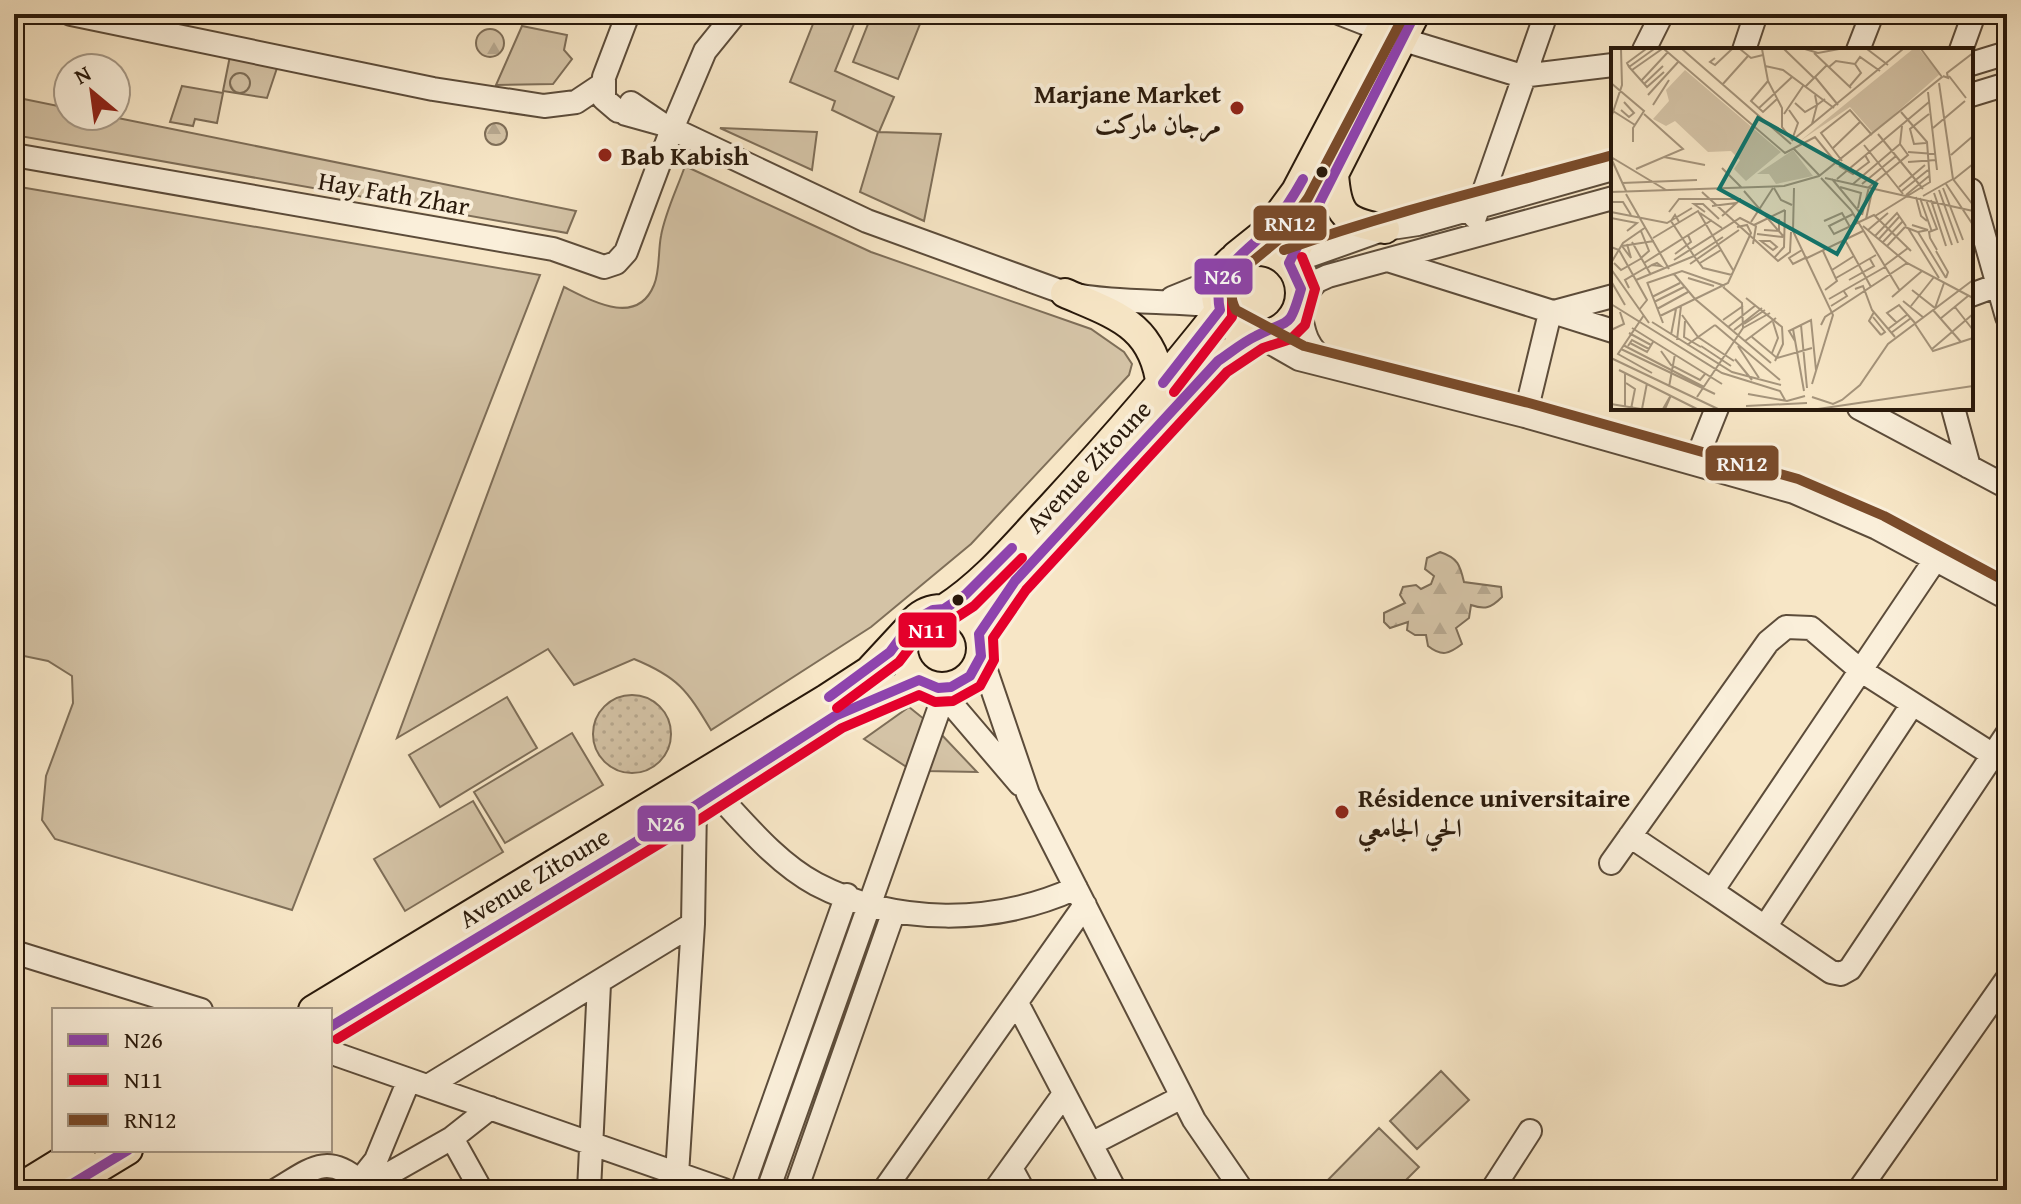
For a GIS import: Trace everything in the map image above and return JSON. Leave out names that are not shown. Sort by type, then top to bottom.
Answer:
[{"type":"main road","points":[[1289,263],[1334,174],[1398,24]]},
{"type":"main road","points":[[1231,261],[1258,250],[1280,256],[1289,263],[1299,279],[1300,301],[1283,327],[1257,335],[1235,328],[1219,308],[1218,279],[1231,261],[1266,232],[1296,191],[1398,24]]},
{"type":"main road","points":[[1334,174],[1336,199],[1344,215],[1361,225],[1385,229]]},
{"type":"main road","points":[[1065,293],[1119,317],[1145,337],[1159,368],[1161,387]]},
{"type":"main road","name":"Avenue Zitoune","points":[[944,609],[965,595],[998,564],[1161,387],[1219,308]]},
{"type":"main road","name":"Avenue Zitoune","points":[[980,645],[1015,581],[1194,385],[1218,361],[1257,335]]},
{"type":"main road","points":[[944,609],[965,616],[980,645],[970,676],[961,683],[933,688],[905,662],[903,640],[907,630],[922,614],[944,609]]},
{"type":"main road","name":"Avenue Zitoune","points":[[316,1008],[826,699],[869,671],[907,630]]},
{"type":"main road","name":"Avenue Zitoune","points":[[332,1026],[706,800],[835,716],[933,688]]},
{"type":"main road","points":[[16,1190],[78,1152]]},
{"type":"main road","points":[[62,1190],[125,1152]]},
{"type":"street","points":[[71,14],[433,89],[544,106],[576,102],[603,84],[628,14]]},
{"type":"street","points":[[667,126],[705,51],[735,14]]},
{"type":"street","points":[[1341,14],[1398,24],[1522,76],[1611,65]]},
{"type":"street","points":[[1466,240],[1546,14]]},
{"type":"street","points":[[1645,48],[1662,14]]},
{"type":"street","points":[[1745,48],[1756,14]]},
{"type":"street","points":[[1859,48],[1872,14]]},
{"type":"street","points":[[1962,48],[1974,14]]},
{"type":"street","points":[[1973,63],[2004,54],[2007,86],[1973,94]]},
{"type":"street","points":[[603,84],[624,107],[867,221],[1065,293],[1092,299],[1167,300],[1219,308]]},
{"type":"street","name":"Hay Fath Zhar","points":[[14,155],[553,249],[604,267],[616,263],[630,245],[667,126]]},
{"type":"street","points":[[1289,263],[1385,229],[1478,208],[1611,170]]},
{"type":"street","points":[[1973,197],[2007,317]]},
{"type":"street","points":[[1331,366],[1312,352],[1305,340],[1300,301],[1317,281],[1611,199]]},
{"type":"street","points":[[1390,260],[1611,330]]},
{"type":"street","points":[[1167,300],[1204,285],[1231,261]]},
{"type":"street","points":[[1973,294],[1998,285]]},
{"type":"street","points":[[1550,313],[1611,297]]},
{"type":"street","points":[[1525,416],[1550,313]]},
{"type":"street","points":[[1257,335],[1299,359],[1525,416],[1794,492],[1877,528],[2007,598]]},
{"type":"street","points":[[1695,463],[1716,410]]},
{"type":"street","points":[[1863,410],[2007,487]]},
{"type":"street","points":[[1954,410],[1969,467]]},
{"type":"street","points":[[1712,891],[1935,560]]},
{"type":"street","points":[[1611,863],[1768,642],[1786,627],[1811,628],[1860,670],[1993,755]]},
{"type":"street","points":[[980,645],[1028,794],[1230,1190]]},
{"type":"street","points":[[933,688],[1028,794]]},
{"type":"street","points":[[768,1190],[869,904],[933,688]]},
{"type":"street","points":[[1765,927],[1912,705]]},
{"type":"street","points":[[1630,836],[1831,972],[1841,974],[1850,969],[2007,734]]},
{"type":"street","points":[[706,800],[815,884],[894,911],[931,915],[996,913],[1080,897]]},
{"type":"street","points":[[677,1182],[693,924],[706,800]]},
{"type":"street","points":[[742,1190],[847,895]]},
{"type":"street","points":[[884,1190],[1017,1003],[1080,897]]},
{"type":"street","points":[[796,1190],[894,911]]},
{"type":"street","points":[[385,1175],[419,1083],[599,984],[693,924]]},
{"type":"street","points":[[14,952],[195,1008]]},
{"type":"street","points":[[1859,1190],[2007,979]]},
{"type":"street","points":[[589,1190],[599,984]]},
{"type":"street","points":[[1017,1003],[1115,1190]]},
{"type":"street","points":[[338,1055],[591,1144],[677,1182],[724,1190]]},
{"type":"street","points":[[995,1190],[1064,1094]]},
{"type":"street","points":[[1091,1144],[1182,1097]]},
{"type":"street","points":[[276,1190],[323,1165],[344,1168],[356,1186],[385,1175],[452,1138],[490,1108]]},
{"type":"street","points":[[1492,1190],[1530,1131]]},
{"type":"street","points":[[452,1138],[481,1190]]},
{"type":"street","points":[[1208,1143],[1242,1190]]},
{"type":"street","points":[[1011,1168],[1023,1190]]},
{"type":"green space","points":[[817,14],[858,14],[835,71],[894,97],[879,132],[941,134],[924,221],[860,192],[878,132],[832,110],[835,101],[790,82]]},
{"type":"green space","points":[[872,14],[924,14],[898,79],[853,62]]},
{"type":"green space","points":[[522,26],[567,35],[564,50],[572,59],[553,84],[496,85]]},
{"type":"green space","points":[[490,29],[500,33],[504,43],[500,53],[490,57],[480,53],[476,43],[480,33]]},
{"type":"green space","points":[[230,56],[278,65],[267,98],[223,91]]},
{"type":"green space","points":[[240,73],[247,76],[250,83],[247,90],[240,93],[233,90],[230,83],[233,76]]},
{"type":"green space","points":[[182,86],[223,93],[217,123],[195,119],[193,126],[170,122]]},
{"type":"green space","points":[[14,97],[52,105],[52,132],[132,132],[132,121],[576,211],[567,233],[14,135]]},
{"type":"green space","points":[[496,123],[504,126],[507,134],[504,142],[496,145],[488,142],[485,134],[488,126]]},
{"type":"green space","points":[[720,128],[817,132],[812,170]]},
{"type":"green space","points":[[685,166],[871,252],[1091,329],[1124,352],[1132,364],[1129,375],[971,544],[871,627],[711,730],[680,686],[649,666],[634,659],[574,685],[548,649],[397,738],[564,287],[613,307],[637,305],[646,298],[656,279],[665,219]]},
{"type":"green space","points":[[14,186],[540,275],[292,910],[55,839],[42,820],[46,776],[73,703],[72,676],[48,661],[14,654]]},
{"type":"green space","points":[[1440,552],[1457,563],[1464,582],[1501,587],[1502,597],[1488,607],[1471,605],[1469,618],[1456,628],[1462,644],[1445,653],[1428,646],[1426,635],[1415,635],[1407,630],[1408,622],[1390,628],[1384,622],[1384,613],[1405,603],[1400,595],[1403,587],[1416,585],[1421,589],[1431,584],[1434,576],[1425,569],[1427,558]]},
{"type":"green space","points":[[632,695],[647,698],[660,706],[668,719],[671,734],[668,749],[660,762],[647,770],[632,773],[617,770],[604,762],[596,749],[593,734],[596,719],[604,706],[617,698]]},
{"type":"green space","points":[[507,697],[537,748],[440,807],[409,755]]},
{"type":"green space","points":[[909,707],[924,719],[908,768],[864,739]]},
{"type":"green space","points":[[939,732],[977,772],[926,771]]},
{"type":"green space","points":[[572,733],[603,785],[505,843],[474,792]]},
{"type":"green space","points":[[473,801],[503,852],[405,911],[374,859]]},
{"type":"green space","points":[[1441,1071],[1469,1100],[1417,1149],[1390,1121]]},
{"type":"green space","points":[[1379,1128],[1419,1167],[1396,1190],[1318,1190]]},
{"type":"transit line","name":"N26","points":[[332,1026],[695,806],[835,716],[919,680],[938,688],[951,687],[970,676],[981,656],[979,634],[1015,581],[1218,361],[1246,341],[1290,318],[1301,289],[1289,263],[1415,14]]},
{"type":"transit line","name":"RN12","points":[[1401,21],[1308,198],[1277,241],[1236,275],[1232,292],[1236,310],[1304,346],[1529,403],[1798,479],[1884,516],[2007,582]]},
{"type":"transit line","name":"RN12","points":[[1284,250],[1405,211],[1609,156]]},
{"type":"transit line","name":"N26","points":[[1163,383],[1220,310],[1220,284],[1231,265],[1278,218],[1303,179]]},
{"type":"transit line","name":"N11","points":[[337,1039],[702,818],[842,728],[919,695],[935,702],[953,701],[980,686],[994,660],[993,638],[1026,590],[1227,372],[1263,348],[1291,339],[1305,325],[1315,289],[1302,257]]},
{"type":"transit line","name":"N11","points":[[1174,392],[1232,317],[1232,285],[1246,266]]},
{"type":"transit line","name":"N26","points":[[829,697],[890,652],[913,621],[933,610],[944,609],[965,595],[1012,548]]},
{"type":"transit line","name":"N11","points":[[837,708],[899,662],[922,632],[951,621],[974,606],[1022,558]]},
{"type":"transit line","name":"N26","points":[[62,1190],[125,1152]]},
{"type":"place","name":"Marjane Market مرجان ماركت","points":[[1237,108]]},
{"type":"place","name":"Bab Kabish","points":[[605,155]]},
{"type":"place","name":"Résidence universitaire الحي الجامعي","points":[[1342,812]]}]
